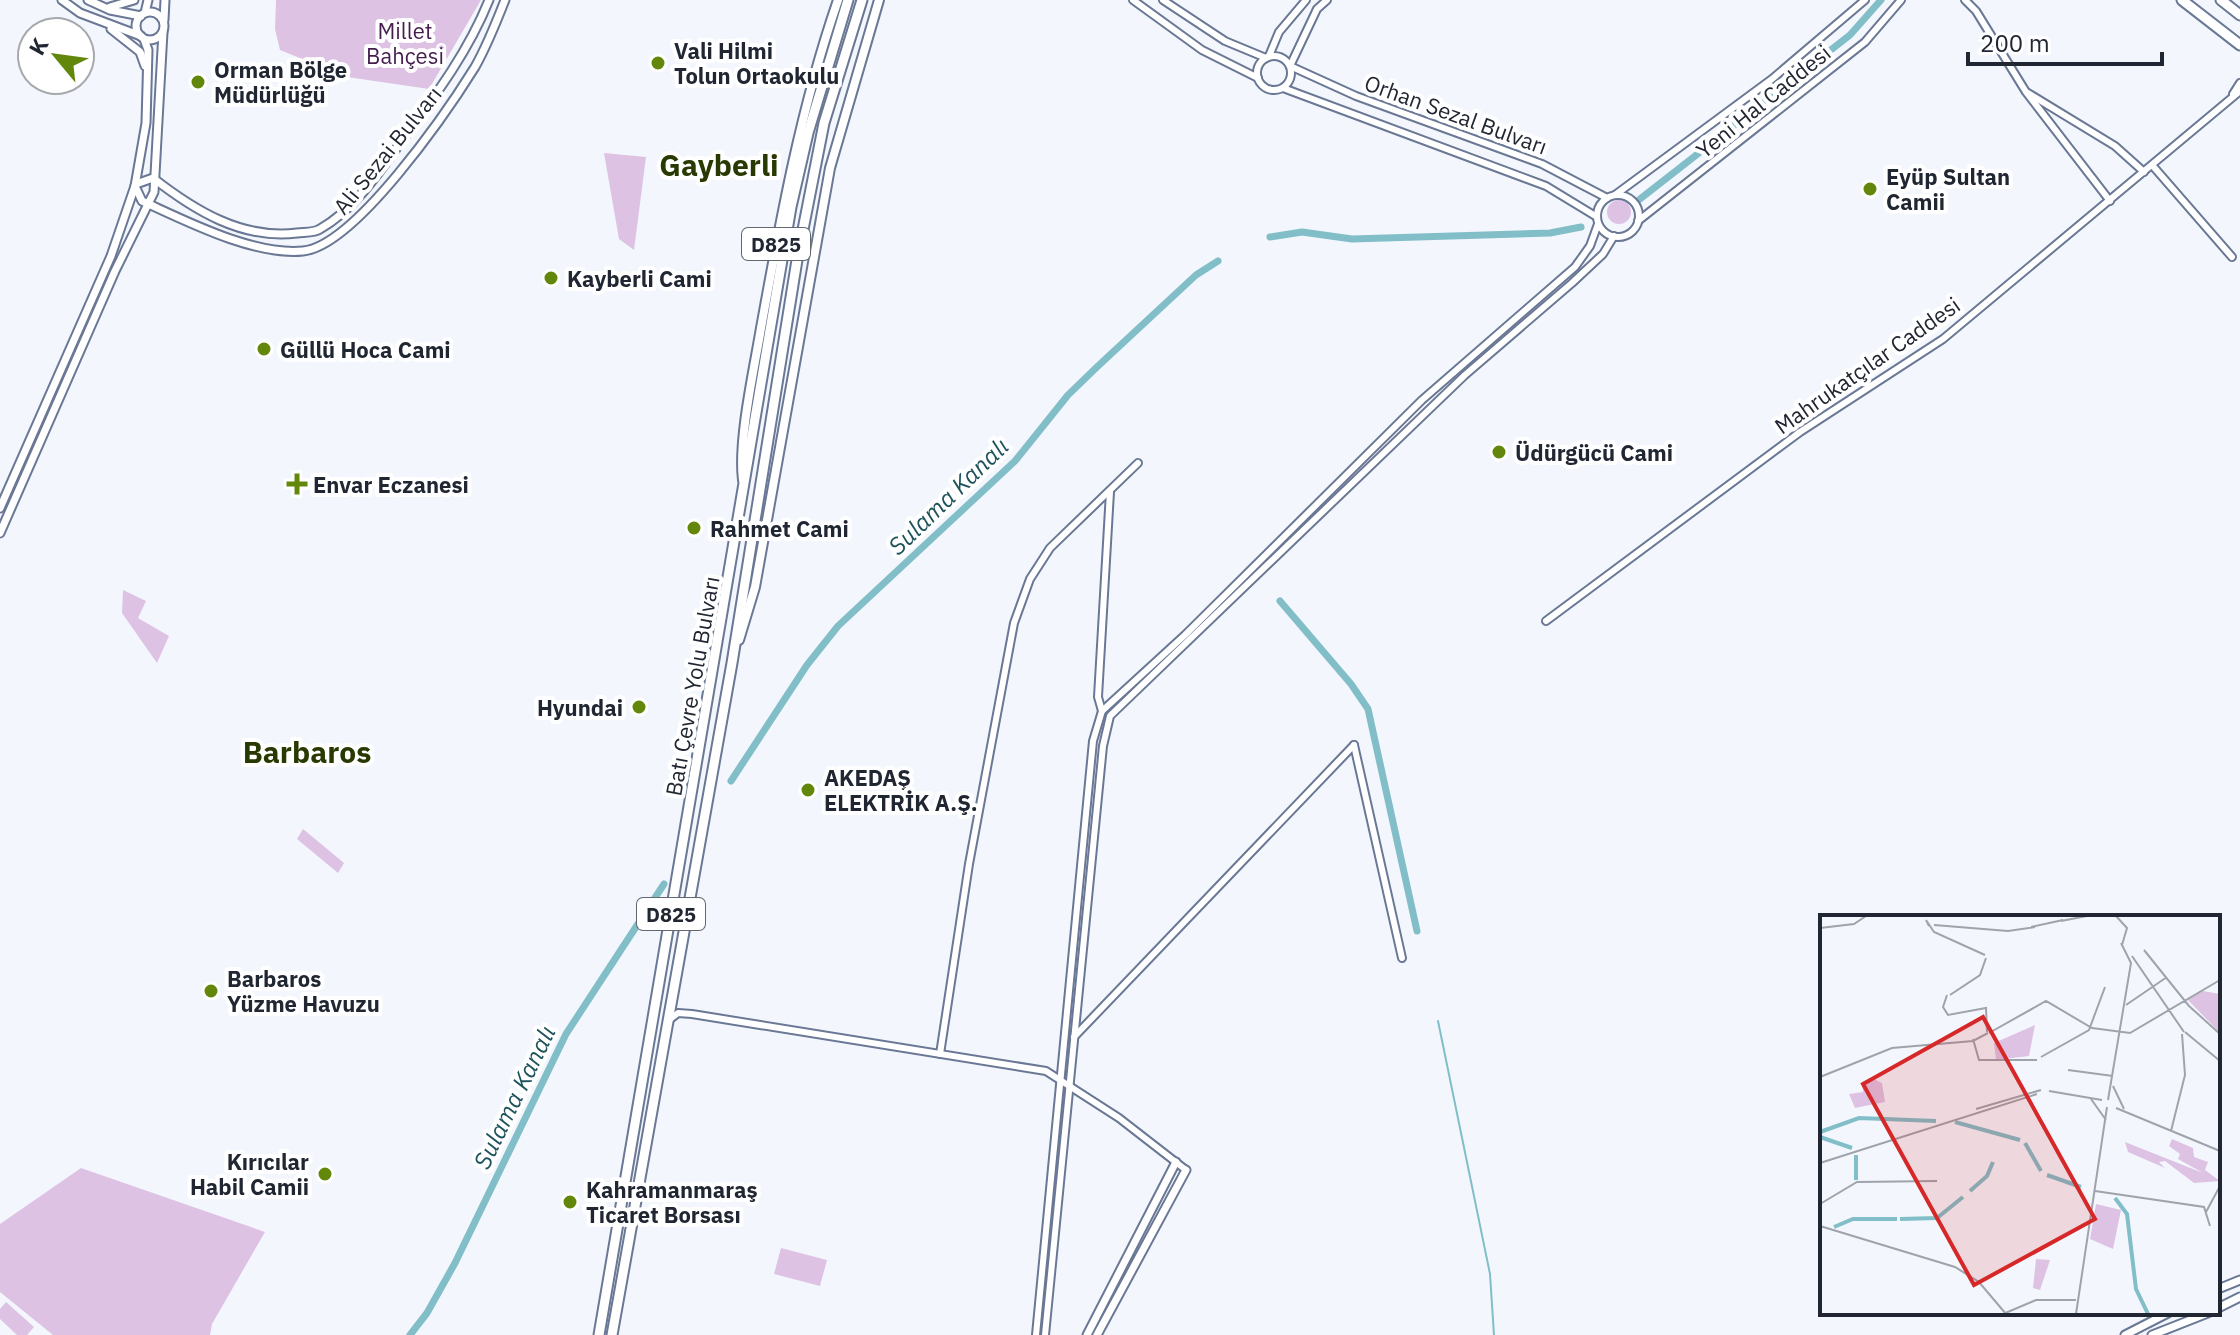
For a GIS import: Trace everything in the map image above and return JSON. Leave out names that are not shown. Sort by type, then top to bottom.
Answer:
[{"type":"highway","name":"Batı Çevre Yolu Bulvarı","points":[[599,1335],[745,493],[791,207],[820,89],[848,0]]},
{"type":"highway","name":"Batı Çevre Yolu Bulvarı","points":[[612,1335],[732,663],[797,260],[824,123],[862,0]]},
{"type":"highway","points":[[2182,0],[2238,46]]},
{"type":"highway","points":[[2221,0],[2240,15]]},
{"type":"main road","points":[[62,0],[89,16]]},
{"type":"main road","points":[[88,0],[100,6],[143,15],[154,13],[164,23]]},
{"type":"main road","points":[[100,6],[114,8],[134,0]]},
{"type":"main road","points":[[0,508],[111,256],[135,186],[146,123],[147,75],[142,37],[137,24],[148,0]]},
{"type":"main road","points":[[0,533],[115,271],[154,192],[165,0]]},
{"type":"main road","name":"Ali Sezai Bulvarı","points":[[153,178],[205,213],[244,231],[285,235],[318,231],[359,196],[377,175],[461,56],[489,0]]},
{"type":"main road","name":"Ali Sezai Bulvarı","points":[[135,186],[136,194],[149,204],[235,241],[302,251],[322,247],[347,230],[369,209],[442,113],[475,66],[505,0]]},
{"type":"main road","name":"D825","points":[[745,493],[741,468],[755,362],[788,181],[823,44],[838,0]]},
{"type":"main road","name":"D825","points":[[732,663],[755,587],[830,168],[879,0]]},
{"type":"main road","points":[[96,20],[142,37],[157,38],[163,32]]},
{"type":"main road","points":[[96,20],[140,52],[147,75]]},
{"type":"main road","points":[[135,186],[144,178],[153,178]]},
{"type":"main road","points":[[1087,1335],[1176,1162]]},
{"type":"main road","points":[[1097,1335],[1186,1170]]},
{"type":"main road","points":[[2220,1288],[2240,1280]]},
{"type":"main road","points":[[2220,1307],[2240,1297]]},
{"type":"main road","points":[[2125,1335],[2164,1315]]},
{"type":"main road","points":[[2152,1335],[2203,1315]]},
{"type":"street","name":"Orhan Sezal Bulvarı","points":[[1133,0],[1202,50],[1258,78],[1268,89],[1283,88],[1546,186],[1597,220],[1614,236]]},
{"type":"street","name":"Orhan Sezal Bulvarı","points":[[1163,0],[1225,41],[1268,57],[1284,58],[1290,66],[1356,96],[1542,164],[1607,198]]},
{"type":"street","points":[[1258,78],[1258,68],[1268,57],[1279,32],[1307,0],[1317,9]]},
{"type":"street","points":[[1283,88],[1291,76],[1290,66],[1317,9],[1327,0]]},
{"type":"street","name":"Yeni Hal Caddesi","points":[[1615,195],[1772,79],[1865,0]]},
{"type":"street","name":"Yeni Hal Caddesi","points":[[1638,221],[1865,42],[1901,0]]},
{"type":"street","points":[[1965,0],[1976,11],[2026,92],[2110,201]]},
{"type":"street","name":"Mahrukatçılar Caddesi","points":[[1546,621],[1800,432],[1943,339],[2237,93],[2240,83]]},
{"type":"street","points":[[2026,92],[2115,146],[2144,172]]},
{"type":"street","points":[[2152,165],[2232,257]]},
{"type":"street","points":[[1036,1335],[1093,741],[1102,711],[1434,390],[1575,267],[1590,246],[1600,205],[1607,198],[1615,195],[1633,202],[1638,221],[1628,234],[1614,236],[1603,254],[1444,397],[1110,716],[1103,746],[1045,1335]]},
{"type":"street","points":[[940,1054],[969,864],[1014,623],[1030,579],[1050,548],[1138,463]]},
{"type":"street","points":[[1102,711],[1098,697],[1110,491]]},
{"type":"street","points":[[1064,1042],[1075,1036],[1354,745],[1402,958]]},
{"type":"street","points":[[665,1026],[678,1013],[692,1014],[1046,1071],[1069,1083],[1186,1170]]},
{"type":"green space","name":"Millet Bahçesi","points":[[276,0],[481,0],[429,89],[347,77],[280,50],[275,29]]},
{"type":"green space","points":[[604,153],[646,157],[634,250],[619,239]]},
{"type":"green space","points":[[1619,200],[1627,204],[1631,212],[1627,220],[1619,224],[1611,220],[1607,212],[1611,204]]},
{"type":"green space","points":[[123,590],[146,601],[138,618],[169,636],[157,663],[122,613]]},
{"type":"green space","points":[[303,829],[344,863],[338,873],[297,839]]},
{"type":"green space","points":[[81,1168],[265,1232],[212,1324],[210,1335],[53,1335],[0,1292],[0,1224]]},
{"type":"green space","points":[[781,1248],[827,1260],[820,1286],[774,1274]]},
{"type":"green space","points":[[6,1302],[34,1327],[27,1335],[17,1335],[0,1319],[0,1309]]},
{"type":"waterway","points":[[1640,199],[1850,35],[1881,0]]},
{"type":"waterway","name":"Sulama Kanalı","points":[[1270,237],[1302,232],[1352,239],[1550,233],[1581,227]]},
{"type":"waterway","name":"Sulama Kanalı","points":[[731,781],[807,665],[838,626],[1015,461],[1068,395],[1098,366],[1196,275],[1218,261]]},
{"type":"waterway","points":[[1280,601],[1351,684],[1368,709],[1417,931]]},
{"type":"waterway","name":"Sulama Kanalı","points":[[410,1335],[427,1313],[455,1263],[566,1034],[664,884]]},
{"type":"waterway","points":[[1438,1021],[1490,1274],[1494,1335]]},
{"type":"place","name":"Vali Hilmi Tolun Ortaokulu","points":[[658,63]]},
{"type":"place","name":"Orman Bölge Müdürlüğü","points":[[198,82]]},
{"type":"place","name":"Eyüp Sultan Camii","points":[[1870,189]]},
{"type":"place","name":"Kayberli Cami","points":[[551,278]]},
{"type":"place","name":"Güllü Hoca Cami","points":[[264,349]]},
{"type":"place","name":"Üdürgücü Cami","points":[[1499,452]]},
{"type":"place","name":"Envar Eczanesi","points":[[297,484]]},
{"type":"place","name":"Rahmet Cami","points":[[694,528]]},
{"type":"place","name":"Hyundai","points":[[639,707]]},
{"type":"place","name":"AKEDAŞ ELEKTRİK A.Ş.","points":[[808,790]]},
{"type":"place","name":"Barbaros Yüzme Havuzu","points":[[211,991]]},
{"type":"place","name":"Kırıcılar Habil Camii","points":[[325,1174]]},
{"type":"place","name":"Kahramanmaraş Ticaret Borsası","points":[[570,1202]]},
{"type":"district","name":"Gayberli","points":[[719,164]]},
{"type":"district","name":"Barbaros","points":[[307,751]]}]
